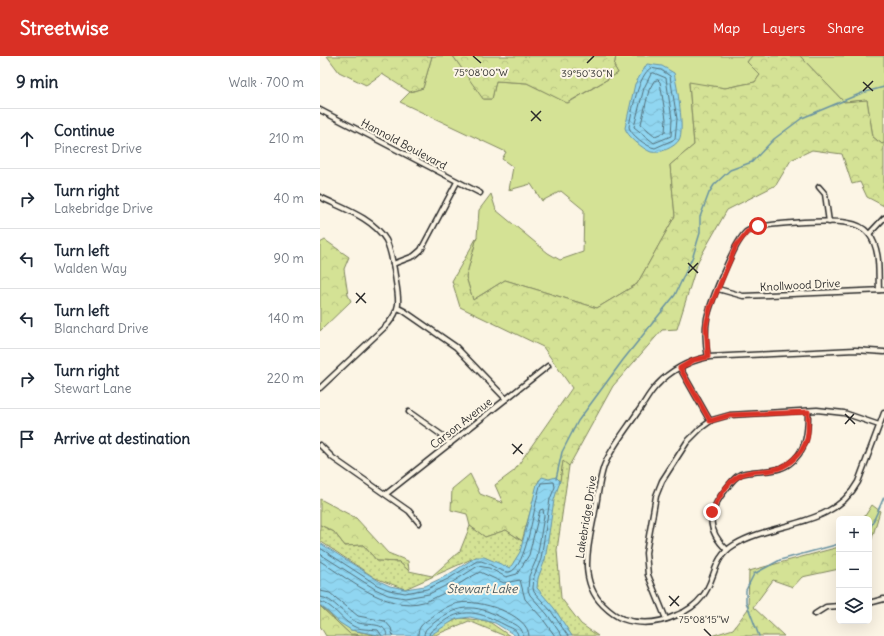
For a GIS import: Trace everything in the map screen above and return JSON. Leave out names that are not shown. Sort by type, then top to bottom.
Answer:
[{"type":"street","name":"Hannold Boulevard","points":[[320,110],[480,193]]},
{"type":"street","points":[[393,264],[414,256],[421,250],[457,182]]},
{"type":"street","points":[[818,187],[825,194],[829,222]]},
{"type":"street","points":[[320,197],[365,220],[380,232],[387,241],[393,264],[399,303],[398,308],[388,324],[320,388]]},
{"type":"street","points":[[869,234],[884,218]]},
{"type":"street","points":[[708,357],[706,326],[710,308],[736,246],[747,232],[764,225],[829,222],[856,225],[869,234],[877,253],[879,290]]},
{"type":"street","name":"Knollwood Drive","points":[[718,289],[743,296],[884,290]]},
{"type":"street","points":[[398,308],[456,347],[506,399]]},
{"type":"street","name":"Lakebridge Drive","points":[[884,352],[855,350],[708,357],[694,360],[672,372],[657,386],[614,447],[602,473],[586,556],[590,588],[610,612],[632,622],[644,623],[666,619],[688,609],[703,597],[716,566],[727,550],[743,541],[828,512],[841,504],[853,491],[858,482],[884,413]]},
{"type":"street","name":"Carson Avenue","points":[[386,494],[548,366]]},
{"type":"street","points":[[680,368],[710,421]]},
{"type":"street","points":[[666,619],[648,575],[646,562],[646,552],[656,496],[662,481],[687,442],[710,421],[730,415],[830,411],[844,413],[879,425]]},
{"type":"street","points":[[409,412],[443,436],[450,444]]},
{"type":"street","points":[[727,550],[718,542],[711,522],[712,512],[716,502],[734,478],[740,475],[772,470],[790,464],[803,448],[807,440],[808,412]]},
{"type":"street","points":[[320,445],[333,458],[409,511],[419,522]]},
{"type":"street","points":[[872,602],[884,599]]},
{"type":"street","points":[[814,614],[826,607],[836,606]]},
{"type":"green space","points":[[327,56],[432,56],[423,88],[410,92],[382,74],[366,85],[339,72]]},
{"type":"green space","points":[[432,56],[453,56],[484,99],[492,99],[496,81],[527,83],[568,103],[618,73],[614,66],[616,56],[752,56],[747,62],[760,75],[755,82],[725,88],[689,83],[694,145],[670,165],[675,216],[637,284],[597,308],[505,280],[473,300],[466,277],[477,237],[479,210],[491,194],[496,210],[548,253],[560,260],[583,252],[584,210],[561,191],[542,201],[531,184],[509,190],[513,167],[502,159],[506,152],[400,102],[410,92],[423,88]]},
{"type":"green space","points":[[453,56],[616,56],[614,66],[618,73],[567,103],[527,83],[496,81],[492,99],[483,99]]},
{"type":"green space","points":[[752,56],[800,56],[844,102],[867,100],[873,137],[882,144],[884,143],[884,206],[867,197],[860,182],[852,184],[842,154],[812,150],[791,160],[776,185],[727,210],[698,261],[677,329],[662,330],[613,386],[569,466],[563,462],[560,481],[522,541],[506,530],[485,537],[470,526],[467,514],[451,510],[452,489],[470,474],[480,494],[503,503],[495,485],[514,471],[572,388],[543,347],[460,307],[452,281],[477,237],[466,277],[473,300],[505,280],[597,308],[637,284],[675,216],[670,165],[694,145],[689,82],[725,88],[755,82],[760,75],[747,62]]},
{"type":"green space","points":[[800,56],[884,56],[884,143],[882,144],[873,137],[867,100],[844,102]]},
{"type":"green space","points":[[325,240],[349,257],[344,269],[348,295],[351,301],[320,331],[320,243]]},
{"type":"green space","points":[[563,461],[569,466],[557,550],[561,598],[581,624],[598,636],[572,636],[537,588],[510,568],[476,557],[405,589],[375,578],[320,541],[320,525],[334,532],[345,546],[363,545],[377,561],[399,562],[409,571],[432,576],[460,551],[470,526],[485,537],[506,530],[522,541],[539,480],[560,481]]},
{"type":"green space","points":[[320,499],[356,518],[388,553],[408,561],[409,571],[399,562],[377,561],[363,545],[345,546],[334,532],[320,525]]},
{"type":"green space","points":[[872,505],[880,511],[872,539],[872,516],[865,516]]},
{"type":"green space","points":[[836,548],[836,570],[802,577],[793,587],[773,580],[753,607],[784,636],[711,636],[733,629],[748,609],[749,571]]},
{"type":"green space","points":[[320,606],[350,634],[359,636],[326,636],[320,626]]},
{"type":"green space","points":[[320,606],[351,630],[380,636],[350,634]]},
{"type":"green space","points":[[460,618],[488,621],[510,636],[505,636],[469,621],[433,636],[419,636]]},
{"type":"water","points":[[647,64],[662,66],[674,73],[680,107],[681,135],[679,140],[670,147],[658,152],[651,152],[640,145],[629,135],[625,128],[635,84]]},
{"type":"water","name":"Stewart Lake","points":[[542,477],[549,479],[556,477],[560,481],[554,500],[545,560],[538,578],[537,588],[554,608],[572,636],[516,636],[495,623],[470,617],[456,619],[429,636],[384,636],[351,630],[340,623],[320,605],[320,543],[379,581],[390,586],[405,589],[425,586],[446,576],[476,557],[484,557],[510,568],[520,552],[537,484]]},
{"type":"waterway","points":[[556,479],[562,452],[578,421],[623,360],[675,295],[693,256],[700,233],[700,217],[709,193],[714,185],[730,170],[752,162],[774,139],[802,118],[862,93],[884,87]]},
{"type":"waterway","points":[[872,524],[884,497]]},
{"type":"waterway","points":[[759,636],[746,602],[746,590],[754,574],[780,560],[836,545]]},
{"type":"route","points":[[712,512],[716,502],[734,478],[747,473],[772,470],[790,464],[803,448],[807,440],[808,412],[730,415],[710,421],[680,368],[694,360],[708,357],[706,350],[706,326],[710,308],[736,246],[747,232],[758,226]]}]
